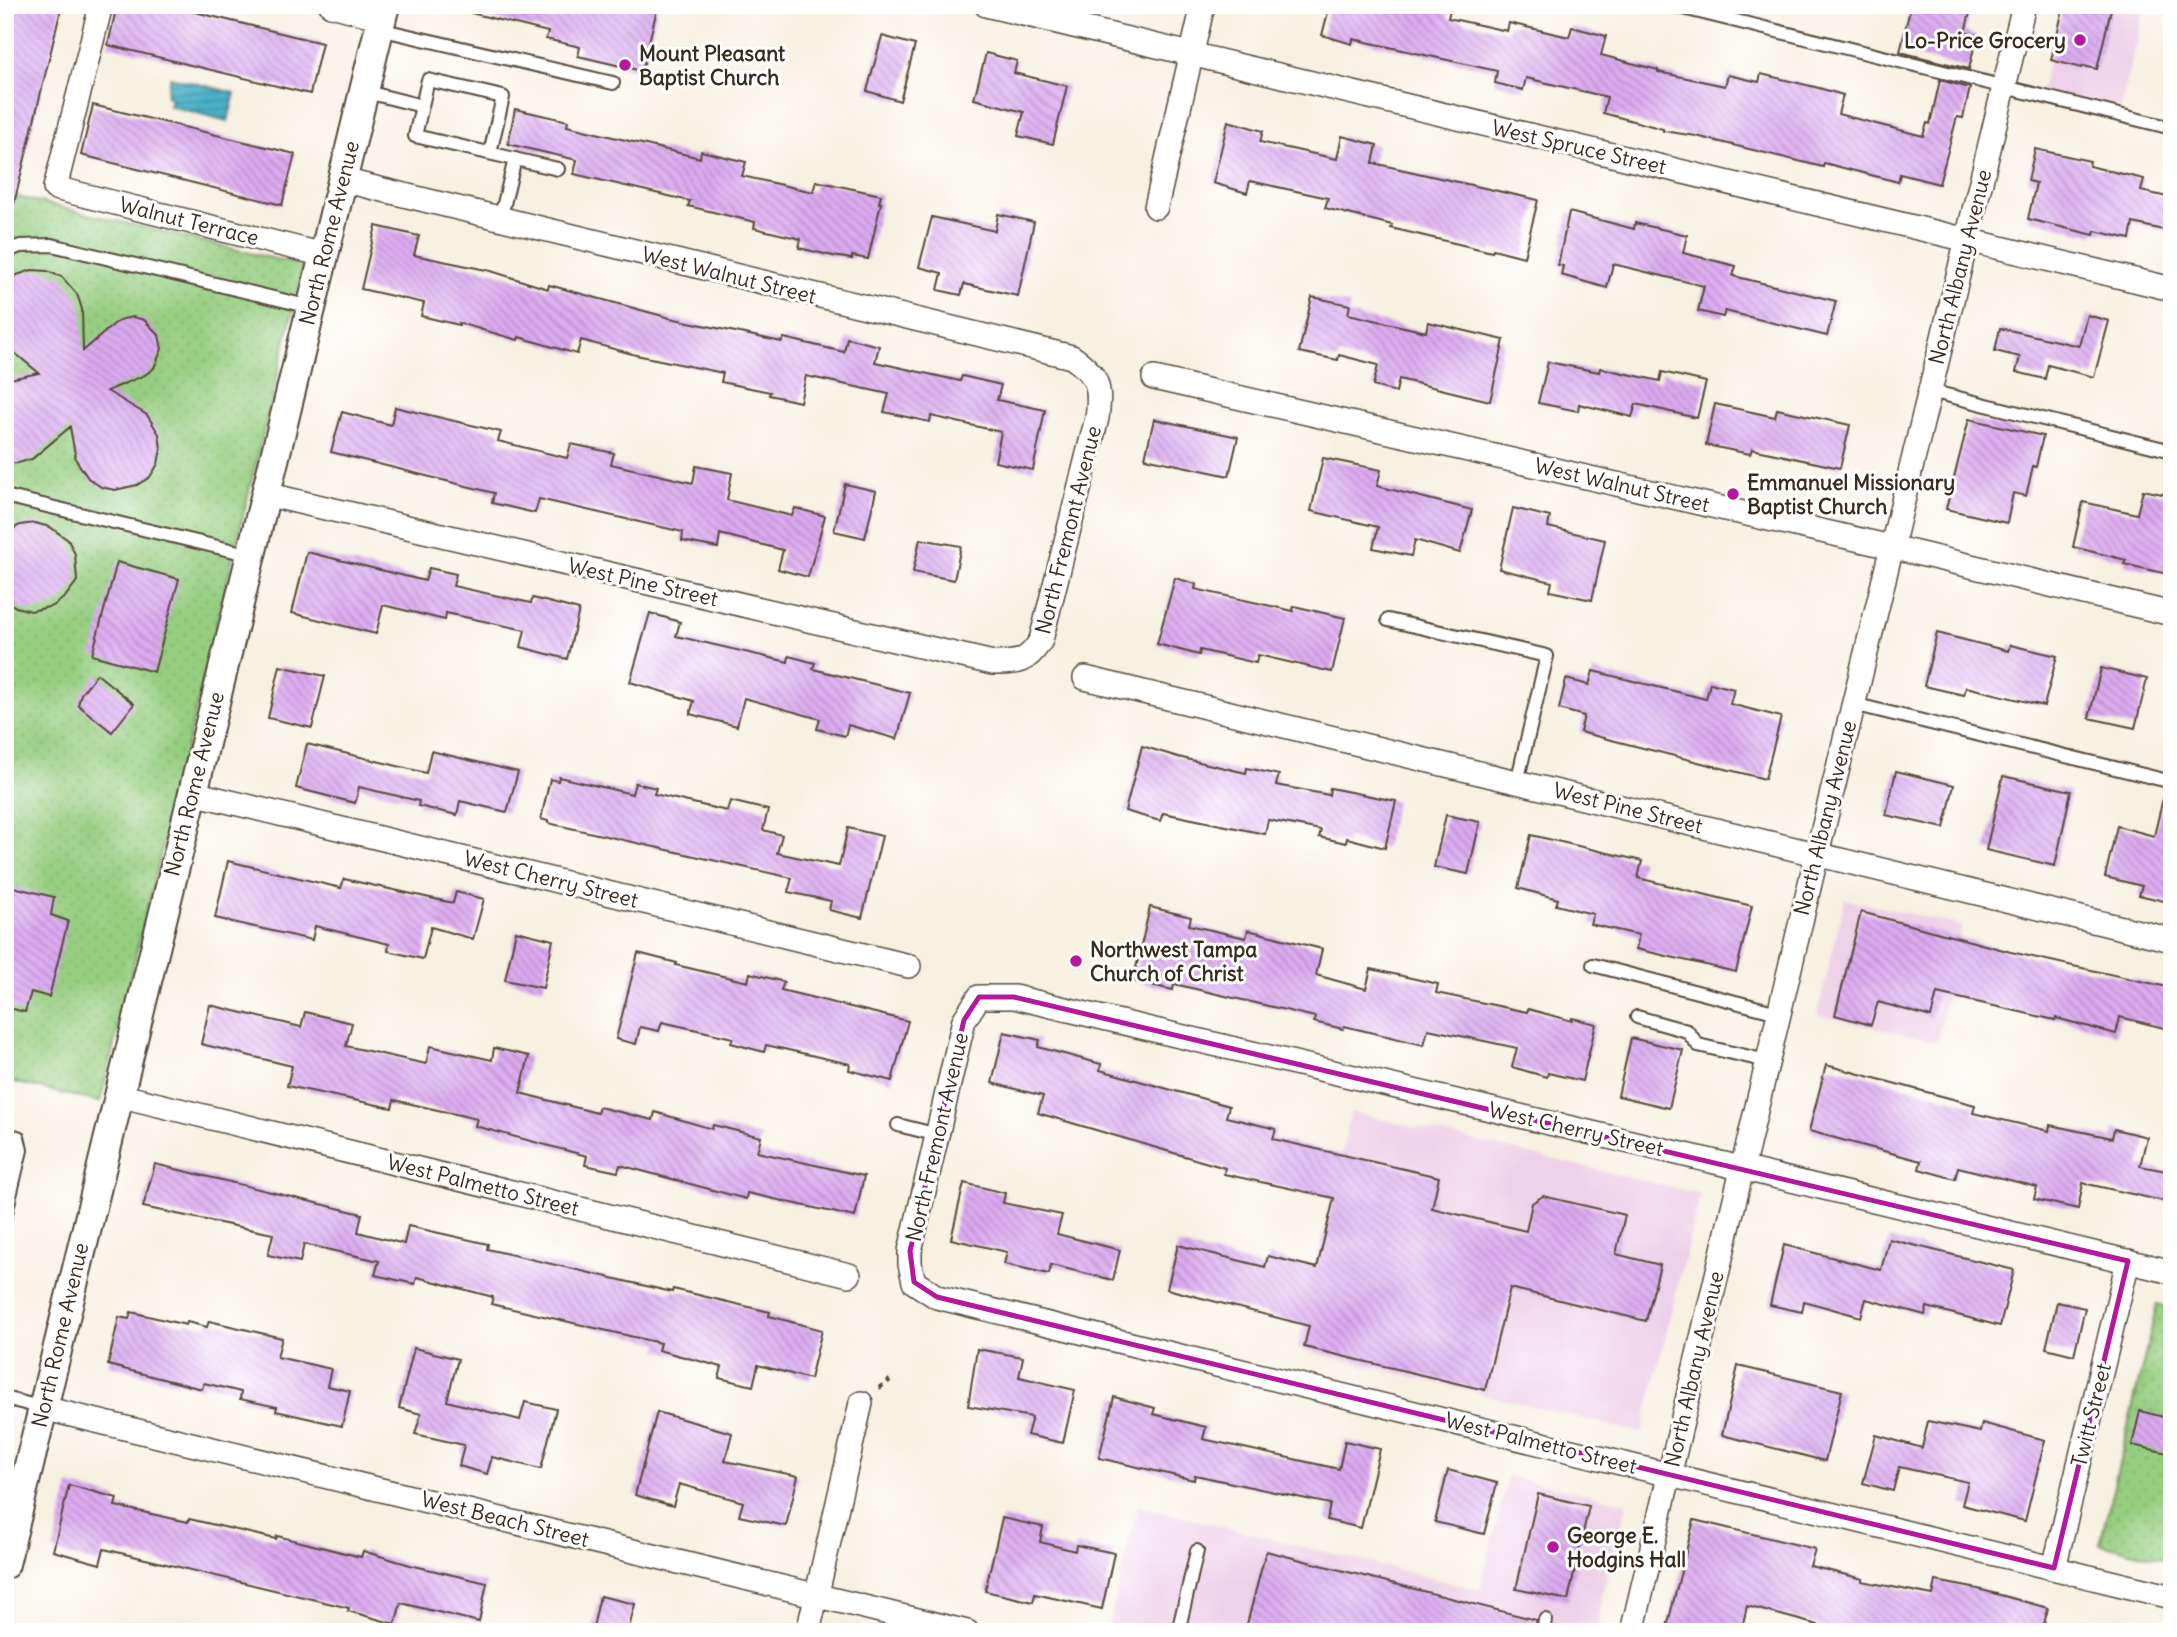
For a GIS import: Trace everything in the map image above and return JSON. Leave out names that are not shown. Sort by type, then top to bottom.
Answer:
[{"type":"street","name":"Walnut Terrace","points":[[101,5],[55,188],[324,255]]},
{"type":"street","points":[[331,5],[382,17]]},
{"type":"street","name":"West Spruce Street","points":[[986,5],[2172,289]]},
{"type":"street","points":[[1156,207],[1203,5]]},
{"type":"street","name":"North Albany Avenue","points":[[1636,1631],[1669,1474],[1741,1168],[2024,5]]},
{"type":"street","name":"North Rome Avenue","points":[[5,1563],[382,17]]},
{"type":"street","name":"West Walnut Street","points":[[342,180],[1072,357],[1090,370],[1100,391]]},
{"type":"street","name":"West Walnut Street","points":[[1154,378],[2172,614]]},
{"type":"street","name":"North Fremont Avenue","points":[[1021,662],[1035,650],[1041,640],[1097,418],[1100,391]]},
{"type":"street","name":"West Pine Street","points":[[265,494],[993,663],[1021,662]]},
{"type":"street","name":"West Pine Street","points":[[1084,678],[2172,940]]},
{"type":"street","name":"West Cherry Street","points":[[192,793],[909,965]]},
{"type":"street","name":"North Fremont Avenue","points":[[914,1282],[910,1251],[964,1020],[979,997]]},
{"type":"street","name":"West Cherry Street","points":[[979,997],[1014,997],[2172,1272]]},
{"type":"street","name":"West Palmetto Street","points":[[118,1095],[849,1275]]},
{"type":"street","name":"Twitt Street","points":[[2054,1568],[2128,1261]]},
{"type":"street","name":"West Palmetto Street","points":[[914,1282],[937,1297],[2172,1597]]},
{"type":"street","points":[[808,1632],[861,1403]]},
{"type":"street","name":"West Beach Street","points":[[43,1408],[967,1632]]},
{"type":"lane","points":[[1671,5],[2172,128]]},
{"type":"lane","points":[[382,17],[613,83]]},
{"type":"lane","points":[[490,153],[503,97],[428,80],[415,136],[558,169]]},
{"type":"lane","points":[[363,92],[422,106]]},
{"type":"lane","points":[[500,220],[515,159]]},
{"type":"lane","points":[[5,253],[20,246],[52,245],[311,307]]},
{"type":"lane","points":[[1930,391],[2172,451]]},
{"type":"lane","points":[[5,496],[251,555]]},
{"type":"lane","points":[[1388,620],[1547,656],[1517,782]]},
{"type":"lane","points":[[1853,704],[2172,782]]},
{"type":"lane","points":[[1593,965],[1778,1013]]},
{"type":"lane","points":[[1637,1017],[1687,1031],[1698,1045],[1767,1061]]},
{"type":"lane","points":[[898,1125],[937,1135]]},
{"type":"lane","points":[[5,1134],[18,1137],[21,1150],[5,1217]]},
{"type":"lane","points":[[5,1398],[43,1408]]},
{"type":"lane","points":[[1178,1632],[1197,1551]]},
{"type":"highlighted area","points":[[979,997],[1014,997],[2128,1261],[2054,1568],[937,1297],[914,1282],[910,1251],[964,1020]]},
{"type":"shaded area","points":[[2062,5],[2145,5],[2120,111],[2041,91]]},
{"type":"shaded area","points":[[1845,899],[1962,926],[1937,1042],[1817,1015]]},
{"type":"shaded area","points":[[1351,1112],[1700,1194],[1642,1433],[1297,1349]]},
{"type":"shaded area","points":[[1508,1476],[1627,1503],[1600,1605],[1597,1632],[1107,1632],[1138,1506],[1480,1590]]},
{"type":"green space","points":[[5,194],[304,266],[100,1102],[5,1080]]},
{"type":"green space","points":[[2157,1305],[2172,1309],[2172,1561],[2100,1544]]},
{"type":"water","points":[[170,77],[235,93],[228,121],[169,106],[171,98],[166,96]]},
{"type":"building","points":[[9,5],[62,5],[13,208],[5,207],[5,20]]},
{"type":"building","points":[[117,5],[166,5],[322,43],[310,94],[108,45]]},
{"type":"building","points":[[472,5],[658,5],[642,71],[578,56],[580,47],[546,39],[548,32],[471,13]]},
{"type":"building","points":[[1330,5],[1451,5],[1448,18],[1507,31],[1509,23],[1569,37],[1572,27],[1606,36],[1601,55],[1658,72],[1725,86],[1728,75],[1759,82],[1761,74],[1819,88],[1843,95],[1838,114],[1923,136],[1927,123],[1930,124],[1940,80],[1970,88],[1963,118],[1957,117],[1939,184],[1900,174],[1898,182],[1824,163],[1823,167],[1696,136],[1663,131],[1603,113],[1607,97],[1526,78],[1523,90],[1495,83],[1497,71],[1353,39],[1352,44],[1322,35]]},
{"type":"building","points":[[1911,5],[1972,5],[1965,32],[1977,35],[1969,69],[1900,52]]},
{"type":"building","name":"Lo-Price Grocery","points":[[2064,5],[2112,5],[2097,69],[2051,60]]},
{"type":"building","points":[[882,36],[915,45],[900,101],[867,91]]},
{"type":"building","points":[[986,53],[1017,61],[1014,73],[1067,86],[1053,144],[1018,136],[1024,112],[974,99]]},
{"type":"building","points":[[93,105],[295,154],[282,205],[81,155]]},
{"type":"building","points":[[515,109],[568,121],[567,126],[700,158],[701,151],[746,162],[742,176],[813,192],[816,181],[881,195],[868,259],[833,256],[799,248],[801,239],[754,228],[755,222],[688,206],[690,201],[574,174],[577,160],[508,144]]},
{"type":"building","points":[[1228,121],[1263,131],[1260,142],[1337,159],[1342,136],[1377,145],[1373,163],[1538,200],[1524,257],[1391,228],[1392,225],[1325,208],[1328,198],[1250,181],[1247,193],[1213,183]]},
{"type":"building","points":[[2035,149],[2090,161],[2089,166],[2144,179],[2141,191],[2172,198],[2172,232],[2133,223],[2130,239],[2095,231],[2094,235],[2028,219],[2036,183],[2028,181]]},
{"type":"building","points":[[1569,212],[1634,229],[1635,223],[1687,235],[1683,253],[1736,266],[1733,276],[1836,301],[1827,336],[1725,311],[1723,317],[1698,311],[1704,286],[1613,264],[1607,288],[1561,275],[1563,266],[1558,265]]},
{"type":"building","points":[[998,214],[1034,222],[1018,296],[964,284],[961,295],[938,290],[942,273],[919,267],[932,217],[995,231]]},
{"type":"building","points":[[376,226],[419,236],[414,255],[491,271],[548,289],[549,285],[670,318],[782,342],[784,338],[844,352],[847,338],[879,346],[875,362],[960,381],[962,376],[1001,385],[997,400],[1045,410],[1033,470],[995,462],[1001,432],[931,416],[930,422],[884,412],[889,394],[806,376],[800,402],[769,395],[770,392],[721,382],[723,373],[636,355],[581,340],[577,354],[519,337],[518,340],[459,323],[421,316],[424,303],[361,289]]},
{"type":"building","points":[[32,270],[47,271],[62,277],[77,294],[82,309],[83,351],[123,319],[133,317],[144,320],[159,335],[162,349],[154,368],[145,375],[107,391],[147,415],[159,434],[161,449],[158,464],[150,477],[137,485],[115,490],[101,487],[88,478],[76,460],[70,427],[32,459],[5,464],[5,380],[39,373],[5,345],[5,284],[17,275]]},
{"type":"building","points":[[1312,297],[1350,305],[1348,314],[1426,332],[1428,322],[1504,340],[1490,401],[1399,379],[1396,392],[1373,386],[1378,365],[1339,355],[1338,360],[1299,352]]},
{"type":"building","points":[[2087,315],[2109,321],[2094,377],[2048,365],[2045,379],[2016,372],[2020,357],[1995,351],[2000,328],[2079,346]]},
{"type":"building","points":[[1548,362],[1599,372],[1600,368],[1660,381],[1662,372],[1706,382],[1697,418],[1636,404],[1632,417],[1579,404],[1578,411],[1538,403]]},
{"type":"building","points":[[1715,404],[1775,417],[1777,409],[1850,425],[1840,468],[1752,449],[1750,454],[1706,445]]},
{"type":"building","points":[[395,407],[501,432],[498,441],[567,458],[571,444],[614,453],[611,464],[693,483],[696,466],[732,473],[727,500],[792,516],[795,508],[825,516],[808,577],[778,569],[783,550],[720,534],[718,548],[682,541],[683,532],[539,499],[535,513],[492,503],[494,493],[331,452],[342,412],[391,425]]},
{"type":"building","points":[[1154,419],[1238,437],[1229,476],[1145,458]]},
{"type":"building","points":[[1969,419],[2043,436],[2026,496],[2013,493],[2007,523],[1946,509]]},
{"type":"building","points":[[1323,458],[1381,470],[1377,486],[1472,510],[1460,553],[1415,540],[1411,556],[1373,548],[1378,527],[1311,511]]},
{"type":"building","points":[[845,484],[876,491],[865,538],[834,531]]},
{"type":"building","points":[[2143,490],[2172,496],[2172,575],[2124,564],[2126,560],[2073,547],[2083,502],[2137,514]]},
{"type":"building","points":[[1513,508],[1550,517],[1548,527],[1605,540],[1592,600],[1550,591],[1552,582],[1499,569]]},
{"type":"building","points":[[35,523],[50,527],[68,540],[75,554],[77,581],[65,597],[53,606],[31,611],[5,601],[5,533],[20,525]]},
{"type":"building","points":[[920,539],[961,546],[954,580],[913,572]]},
{"type":"building","points":[[307,552],[425,581],[429,568],[456,574],[453,586],[531,603],[533,598],[579,610],[567,659],[521,647],[525,630],[446,613],[445,620],[383,605],[376,634],[292,613]]},
{"type":"building","points":[[117,562],[179,579],[154,672],[92,655]]},
{"type":"building","points":[[1175,578],[1196,584],[1195,589],[1293,611],[1294,606],[1345,618],[1332,672],[1258,655],[1256,663],[1200,650],[1199,655],[1157,644]]},
{"type":"building","points":[[650,613],[680,622],[676,636],[788,662],[789,656],[815,663],[813,669],[910,693],[897,739],[848,725],[845,736],[817,729],[820,719],[744,698],[737,726],[690,714],[694,701],[630,682]]},
{"type":"building","points":[[1937,633],[2008,651],[2010,645],[2057,656],[2044,706],[1966,687],[1964,695],[1924,686]]},
{"type":"building","points":[[280,666],[325,676],[312,728],[268,718]]},
{"type":"building","points":[[2101,668],[2147,679],[2135,728],[2089,718]]},
{"type":"building","points":[[1593,671],[1706,699],[1710,683],[1734,689],[1730,704],[1781,717],[1765,779],[1580,732],[1584,716],[1559,709],[1566,679],[1589,685]]},
{"type":"building","points":[[97,674],[134,704],[112,732],[78,705],[81,694]]},
{"type":"building","points":[[307,744],[426,773],[431,751],[518,772],[507,812],[460,801],[457,815],[418,806],[419,801],[359,787],[355,803],[296,788]]},
{"type":"building","points":[[1142,746],[1246,773],[1247,768],[1279,775],[1276,785],[1329,795],[1330,788],[1396,801],[1385,848],[1347,838],[1346,843],[1319,837],[1321,830],[1268,820],[1265,834],[1163,813],[1160,821],[1125,811]]},
{"type":"building","points":[[1896,771],[1954,785],[1944,828],[1886,815]]},
{"type":"building","points":[[2003,776],[2071,791],[2055,866],[1986,850]]},
{"type":"building","points":[[559,777],[632,794],[635,783],[656,788],[654,794],[727,811],[730,801],[768,810],[763,830],[782,835],[777,853],[839,866],[848,828],[882,836],[862,918],[829,910],[831,901],[788,892],[792,878],[548,823],[541,819],[550,779],[558,781]]},
{"type":"building","points":[[2164,794],[2172,795],[2172,903],[2139,895],[2142,886],[2105,877],[2117,826],[2154,836]]},
{"type":"building","points":[[1446,815],[1480,822],[1468,874],[1434,867]]},
{"type":"building","points":[[1531,835],[1642,861],[1638,878],[1752,906],[1736,972],[1636,949],[1639,935],[1590,924],[1593,914],[1556,905],[1558,899],[1518,888]]},
{"type":"building","points":[[228,861],[341,888],[344,879],[453,903],[456,892],[484,899],[473,939],[431,927],[423,959],[388,951],[389,944],[315,926],[312,940],[215,918]]},
{"type":"building","points":[[5,885],[54,897],[51,915],[68,921],[49,997],[31,992],[25,1012],[5,1007]]},
{"type":"building","points":[[1150,907],[1191,917],[1189,925],[1246,938],[1248,930],[1322,949],[1316,975],[1366,989],[1371,969],[1438,984],[1436,993],[1596,1024],[1582,1081],[1548,1073],[1547,1077],[1512,1067],[1517,1048],[1428,1029],[1424,1045],[1344,1026],[1343,1029],[1314,1022],[1315,1017],[1174,984],[1173,990],[1133,981]]},
{"type":"building","points":[[1861,912],[2011,952],[2172,988],[2172,1030],[2120,1017],[2116,1034],[2056,1018],[2055,1020],[1937,993],[1931,1017],[1878,1002],[1871,1025],[1835,1015]]},
{"type":"building","points":[[516,931],[553,940],[543,988],[505,980]]},
{"type":"building","points":[[638,953],[748,982],[750,973],[784,982],[781,990],[908,1021],[892,1081],[849,1070],[850,1064],[766,1045],[764,1052],[731,1043],[733,1038],[662,1022],[659,1031],[640,1027],[636,1044],[616,1039]]},
{"type":"building","points":[[210,1005],[301,1027],[305,1012],[352,1023],[346,1046],[426,1064],[430,1046],[492,1060],[494,1048],[529,1056],[520,1093],[597,1113],[599,1107],[653,1120],[655,1112],[712,1129],[713,1125],[761,1137],[757,1152],[864,1176],[855,1217],[747,1193],[746,1199],[620,1165],[618,1172],[585,1165],[587,1156],[475,1126],[477,1119],[394,1100],[392,1108],[287,1086],[292,1066],[201,1044]]},
{"type":"building","points":[[1004,1032],[1040,1040],[1038,1047],[1101,1064],[1100,1070],[1229,1106],[1226,1117],[1276,1129],[1273,1139],[1439,1177],[1432,1208],[1526,1231],[1532,1203],[1543,1196],[1625,1215],[1616,1254],[1660,1265],[1646,1321],[1510,1288],[1485,1390],[1304,1347],[1309,1326],[1167,1289],[1178,1245],[1265,1267],[1268,1256],[1317,1268],[1334,1198],[1224,1174],[1225,1168],[1038,1113],[1043,1096],[992,1083]]},
{"type":"building","points":[[1631,1038],[1683,1050],[1669,1108],[1618,1096]]},
{"type":"building","points":[[1826,1065],[1975,1105],[1973,1113],[2049,1131],[2050,1125],[2112,1138],[2114,1129],[2147,1137],[2140,1166],[2172,1172],[2172,1203],[2083,1183],[2078,1209],[2034,1199],[2037,1187],[1958,1167],[1955,1179],[1919,1169],[1921,1161],[1809,1131]]},
{"type":"building","points":[[155,1164],[362,1214],[358,1232],[404,1244],[408,1226],[488,1244],[487,1249],[770,1312],[769,1316],[822,1330],[810,1379],[758,1365],[753,1386],[719,1378],[722,1367],[658,1350],[660,1343],[491,1304],[493,1297],[417,1277],[415,1284],[375,1275],[379,1261],[304,1244],[300,1262],[268,1255],[273,1234],[143,1207]]},
{"type":"building","points":[[964,1183],[1005,1193],[1003,1203],[1062,1215],[1057,1234],[1120,1250],[1113,1280],[1051,1265],[1049,1274],[1004,1264],[1007,1252],[951,1239]]},
{"type":"building","points":[[1889,1239],[2014,1270],[2000,1326],[1927,1307],[1925,1315],[1866,1299],[1861,1317],[1804,1301],[1802,1312],[1770,1305],[1784,1245],[1881,1270]]},
{"type":"building","points":[[2057,1302],[2085,1308],[2074,1355],[2046,1348]]},
{"type":"building","points":[[131,1312],[186,1325],[187,1322],[207,1327],[209,1321],[282,1338],[277,1357],[331,1369],[327,1386],[350,1391],[342,1426],[276,1411],[277,1407],[240,1399],[241,1392],[204,1383],[202,1389],[108,1365],[119,1317],[129,1319]]},
{"type":"building","points":[[414,1348],[458,1359],[447,1401],[520,1420],[525,1402],[556,1409],[541,1469],[492,1457],[487,1474],[459,1466],[464,1445],[415,1434],[421,1414],[399,1408]]},
{"type":"building","points":[[977,1349],[1023,1357],[1019,1377],[1075,1390],[1063,1443],[1027,1435],[1032,1417],[968,1406]]},
{"type":"building","points":[[1738,1366],[1842,1391],[1825,1461],[1722,1435]]},
{"type":"building","points":[[1114,1397],[1155,1408],[1153,1414],[1206,1427],[1203,1439],[1339,1469],[1345,1441],[1380,1449],[1361,1528],[1327,1520],[1330,1504],[1195,1475],[1194,1480],[1099,1458]]},
{"type":"building","points":[[2140,1411],[2172,1419],[2172,1454],[2132,1445]]},
{"type":"building","points":[[657,1412],[732,1433],[725,1461],[798,1476],[786,1526],[739,1516],[743,1502],[679,1484],[673,1506],[635,1495]]},
{"type":"building","points":[[1928,1421],[1980,1432],[1982,1423],[2045,1440],[2025,1521],[1962,1505],[1968,1482],[1899,1467],[1893,1491],[1863,1483],[1876,1435],[1922,1448]]},
{"type":"building","points":[[1448,1470],[1497,1483],[1484,1534],[1435,1522]]},
{"type":"building","points":[[69,1485],[117,1498],[115,1506],[188,1522],[189,1519],[276,1539],[277,1536],[361,1557],[363,1551],[487,1583],[479,1622],[401,1603],[395,1624],[348,1611],[349,1608],[104,1549],[100,1564],[53,1551]]},
{"type":"building","name":"George E. Hodgins Hall","points":[[1538,1494],[1589,1506],[1568,1600],[1516,1589]]},
{"type":"building","points":[[1002,1518],[1043,1527],[1040,1542],[1075,1551],[1076,1545],[1114,1553],[1102,1609],[1035,1594],[1033,1602],[985,1591]]},
{"type":"building","points":[[1694,1520],[1815,1549],[1810,1566],[1863,1579],[1862,1581],[1933,1595],[1936,1581],[2048,1608],[2042,1632],[1878,1632],[1851,1627],[1850,1632],[1817,1632],[1818,1625],[1747,1606],[1741,1632],[1685,1632],[1667,1627]]},
{"type":"building","points":[[1266,1551],[1536,1620],[1534,1632],[1245,1632]]},
{"type":"building","points":[[600,1596],[635,1604],[628,1632],[592,1632]]},
{"type":"place","name":"Lo-Price Grocery","points":[[2080,40]]},
{"type":"place","name":"Mount Pleasant Baptist Church","points":[[625,65]]},
{"type":"place","name":"Emmanuel Missionary Baptist Church","points":[[1733,494]]},
{"type":"place","name":"Northwest Tampa Church of Christ","points":[[1076,961]]},
{"type":"place","name":"George E. Hodgins Hall","points":[[1553,1547]]}]
